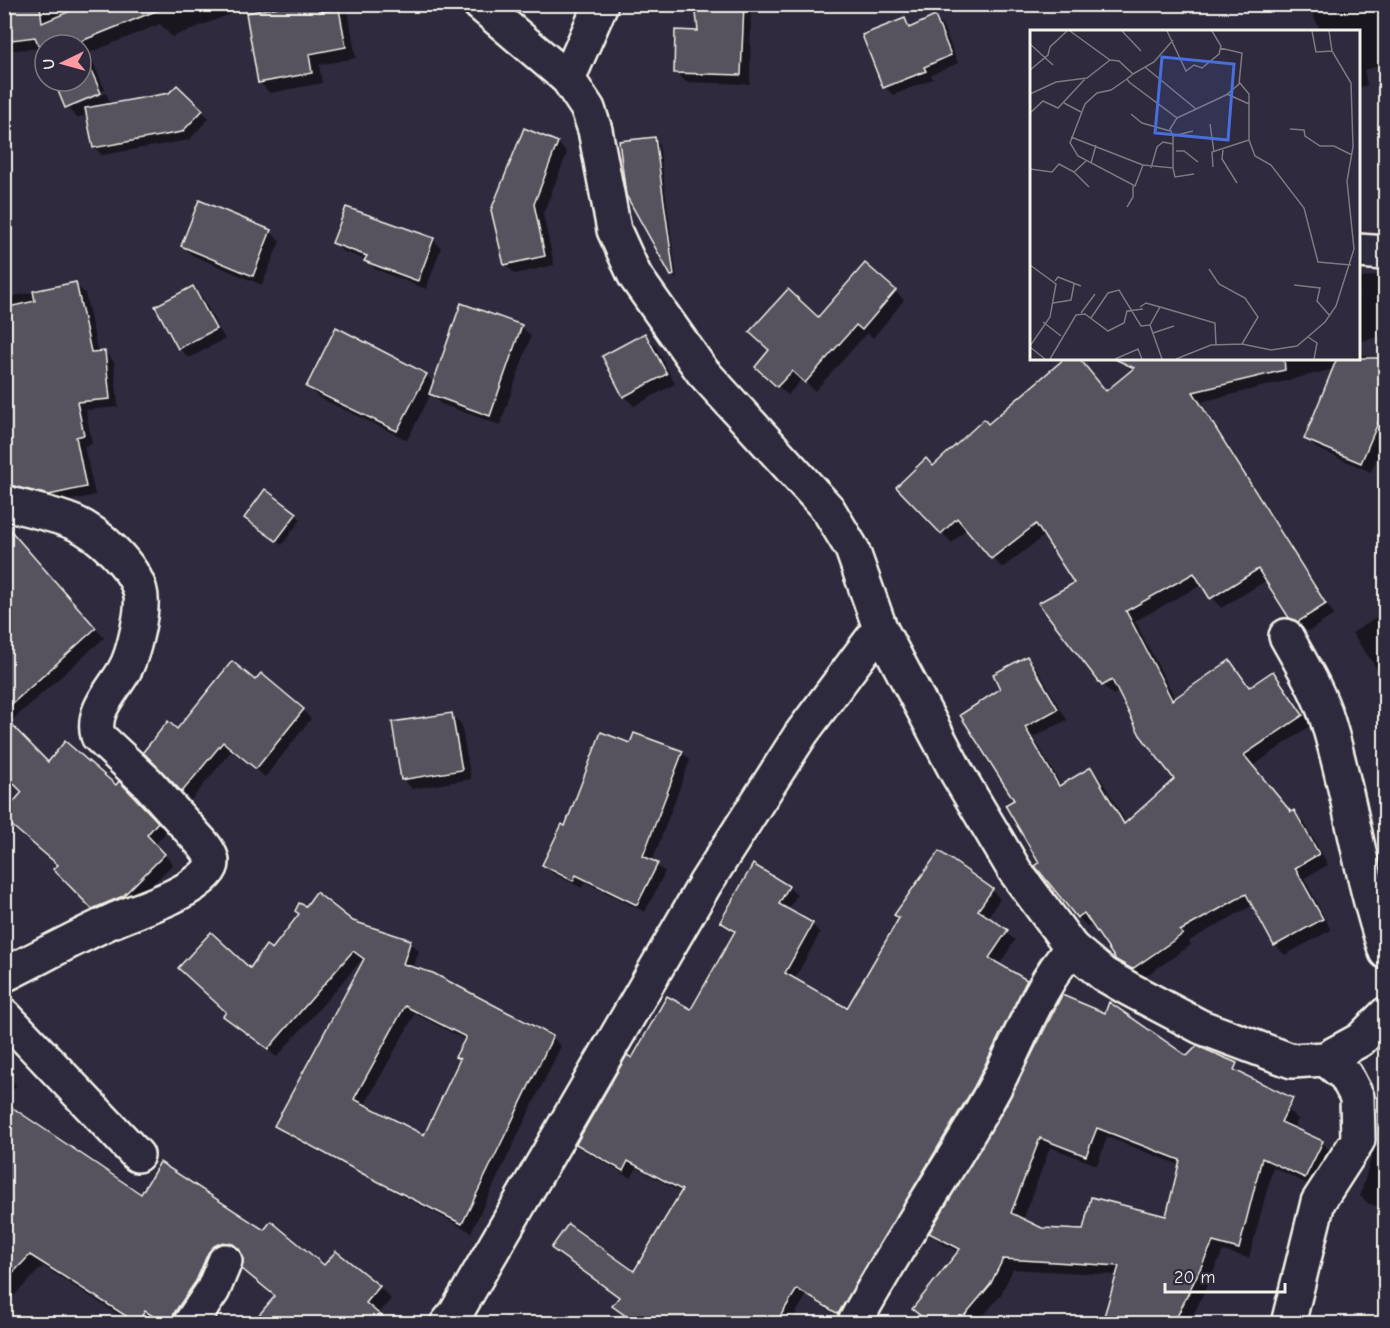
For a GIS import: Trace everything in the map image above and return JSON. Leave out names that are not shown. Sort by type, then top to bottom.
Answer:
[{"type":"street","points":[[480,4],[568,80],[588,109],[592,119],[614,230],[635,276],[702,371],[828,509],[852,549],[880,628],[957,772],[1015,871],[1072,948],[1120,984],[1201,1027],[1292,1061],[1325,1059],[1360,1040],[1386,1014]]},
{"type":"street","points":[[568,80],[601,4]]},
{"type":"street","points":[[1360,252],[1386,254]]},
{"type":"street","points":[[4,502],[76,523],[108,545],[134,577],[140,591],[141,601],[134,645],[126,669],[96,715],[95,725],[98,736],[147,782],[210,852],[212,860],[206,875],[178,892],[110,922],[4,975]]},
{"type":"street","points":[[447,1323],[456,1313],[705,884],[801,734],[880,628]]},
{"type":"street","points":[[1286,636],[1328,720],[1372,912],[1386,952]]},
{"type":"street","points":[[854,1323],[883,1269],[935,1191],[992,1094],[1056,967],[1072,948]]},
{"type":"street","points":[[4,1015],[137,1155]]},
{"type":"street","points":[[1288,1323],[1318,1202],[1358,1140],[1357,1096],[1346,1076],[1325,1059]]},
{"type":"street","points":[[190,1323],[213,1290],[225,1261]]},
{"type":"building","points":[[4,4],[40,4],[42,23],[87,4],[168,6],[93,36],[93,33],[33,33],[33,37],[4,41]]},
{"type":"building","points":[[295,4],[318,4],[319,12],[339,9],[346,47],[309,54],[312,73],[258,83],[246,13]]},
{"type":"building","points":[[695,4],[744,4],[741,75],[674,73],[675,30],[698,31]]},
{"type":"building","points":[[935,16],[951,55],[924,67],[926,71],[883,88],[862,35],[905,18],[909,28]]},
{"type":"building","points":[[93,75],[101,93],[65,108],[59,93],[93,93]]},
{"type":"building","points":[[177,85],[203,110],[182,132],[93,148],[85,108],[169,93]]},
{"type":"building","points":[[524,128],[558,142],[534,204],[545,256],[504,265],[491,210]]},
{"type":"building","points":[[655,137],[674,275],[671,276],[626,195],[619,141]]},
{"type":"building","points":[[199,200],[271,230],[253,276],[181,246]]},
{"type":"building","points":[[346,207],[434,238],[418,281],[364,261],[367,256],[332,243]]},
{"type":"building","points":[[865,263],[896,290],[862,330],[856,325],[805,383],[792,371],[777,387],[755,367],[769,350],[749,332],[788,289],[818,317]]},
{"type":"building","points":[[76,282],[91,352],[105,351],[110,399],[77,402],[84,435],[76,437],[86,487],[49,495],[4,484],[4,308],[35,301],[33,291]]},
{"type":"building","points":[[193,286],[216,329],[178,349],[155,306]]},
{"type":"building","points":[[461,303],[522,325],[490,416],[429,394]]},
{"type":"building","points":[[336,327],[427,374],[397,431],[306,387]]},
{"type":"building","points":[[645,333],[667,374],[623,397],[602,356]]},
{"type":"building","points":[[1386,358],[1386,404],[1361,463],[1304,439],[1336,360]]},
{"type":"building","points":[[1063,360],[1081,360],[1106,391],[1134,368],[1117,360],[1284,360],[1285,370],[1193,392],[1326,604],[1298,622],[1289,618],[1258,569],[1210,599],[1194,573],[1126,611],[1172,700],[1230,660],[1249,687],[1273,671],[1303,715],[1244,755],[1291,812],[1294,810],[1319,854],[1295,868],[1323,919],[1274,946],[1246,894],[1180,931],[1183,934],[1132,969],[1116,960],[1084,913],[1077,918],[1035,866],[1039,863],[1005,805],[1014,800],[960,715],[1000,689],[993,674],[1027,656],[1058,709],[1025,727],[1059,786],[1091,767],[1124,824],[1174,779],[1140,735],[1112,680],[1102,686],[1038,603],[1074,583],[1036,524],[991,559],[957,518],[941,534],[896,487],[926,458],[933,466],[984,419],[988,424]]},
{"type":"building","points":[[265,489],[297,513],[276,541],[244,518]]},
{"type":"building","points":[[4,523],[96,628],[4,711]]},
{"type":"building","points":[[232,661],[255,680],[261,673],[304,709],[256,769],[223,742],[182,792],[143,752],[168,721],[177,729]]},
{"type":"building","points":[[452,713],[462,770],[401,780],[392,722]]},
{"type":"building","points":[[4,717],[48,762],[65,741],[116,785],[119,781],[158,822],[147,835],[165,854],[123,896],[92,909],[53,869],[58,865],[4,819],[4,813],[22,792],[4,774]]},
{"type":"building","points":[[601,732],[630,743],[634,733],[683,751],[643,856],[658,863],[637,905],[576,875],[573,881],[542,865],[562,824],[565,826]]},
{"type":"building","points":[[939,851],[993,889],[978,910],[1008,930],[989,958],[1027,980],[974,1087],[838,1314],[797,1289],[776,1323],[636,1323],[612,1306],[619,1297],[551,1248],[568,1224],[634,1271],[682,1190],[628,1161],[623,1171],[576,1144],[627,1055],[632,1058],[667,996],[691,1009],[735,931],[720,922],[753,864],[789,886],[779,904],[813,923],[785,973],[847,1008],[899,918],[894,915]]},
{"type":"building","points":[[316,892],[353,921],[411,940],[403,964],[433,973],[553,1036],[462,1224],[274,1126],[364,959],[353,951],[268,1049],[223,1016],[226,1012],[178,968],[211,932],[250,968],[266,945],[272,949],[299,914],[295,911],[299,903],[306,906]],"holes":[[[405,1006],[466,1037],[455,1057],[460,1059],[424,1135],[354,1099]]]},
{"type":"building","points":[[1062,995],[1105,1013],[1109,1002],[1187,1056],[1197,1046],[1237,1063],[1234,1070],[1293,1098],[1281,1122],[1323,1141],[1305,1178],[1262,1158],[1239,1249],[1213,1242],[1174,1323],[1102,1323],[1119,1266],[1003,1259],[990,1285],[958,1323],[930,1323],[912,1309],[960,1249],[929,1233],[1006,1105]],"holes":[[[1097,1128],[1180,1160],[1166,1216],[1091,1197],[1083,1230],[1042,1228],[1011,1213],[1040,1138],[1086,1156]]]},
{"type":"building","points":[[4,1102],[141,1194],[160,1162],[264,1230],[271,1221],[324,1265],[336,1251],[380,1286],[366,1303],[390,1323],[252,1323],[275,1296],[242,1269],[243,1258],[239,1249],[233,1244],[223,1242],[214,1246],[208,1253],[196,1281],[174,1313],[171,1323],[164,1323],[145,1311],[137,1323],[30,1255],[4,1282]]}]
